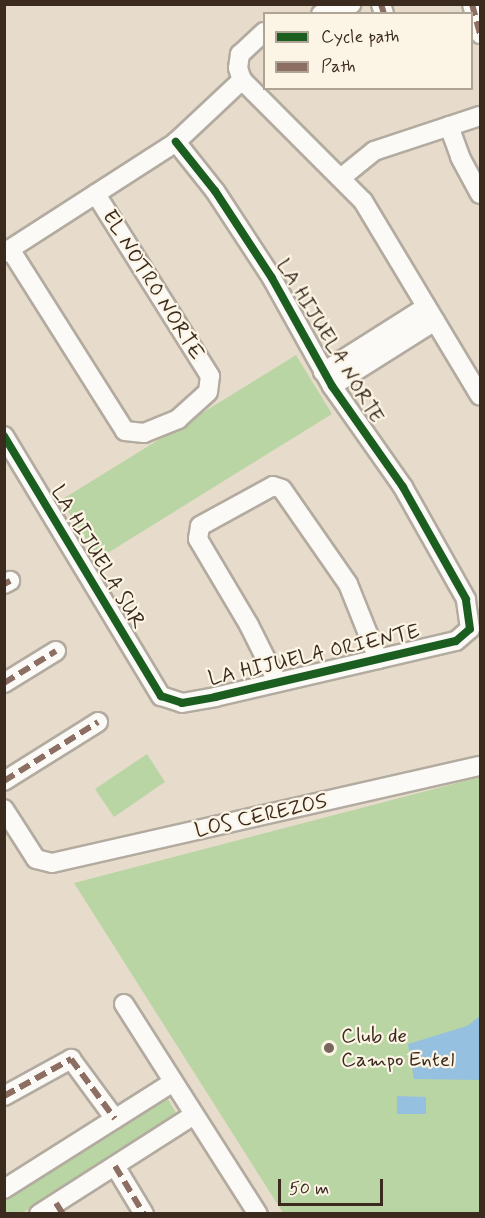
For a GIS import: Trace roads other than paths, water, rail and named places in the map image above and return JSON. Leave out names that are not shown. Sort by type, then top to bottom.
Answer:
[{"type":"street","points":[[325,12],[351,4]]},
{"type":"street","points":[[472,4],[480,34]]},
{"type":"street","points":[[7,251],[176,142],[240,72],[244,48],[263,33]]},
{"type":"street","points":[[240,72],[363,201],[480,396]]},
{"type":"street","points":[[342,177],[374,151],[480,116]]},
{"type":"street","points":[[449,126],[460,158],[480,194]]},
{"type":"street","name":"LA HIJUELA NORTE","points":[[176,142],[215,191],[272,278],[327,379],[403,487],[466,599],[470,629]]},
{"type":"street","name":"EL NOTRO NORTE","points":[[7,251],[115,420],[125,431],[144,433],[178,419],[208,392],[210,376],[96,194]]},
{"type":"street","points":[[327,379],[430,314]]},
{"type":"street","name":"LA HIJUELA SUR","points":[[4,436],[161,696]]},
{"type":"street","points":[[277,681],[249,625],[198,539],[201,526],[273,486],[282,489],[348,584],[378,659]]},
{"type":"street","name":"LA HIJUELA ORIENTE","points":[[161,696],[182,703],[456,641],[470,629]]},
{"type":"street","points":[[4,683],[56,651]]},
{"type":"street","points":[[4,781],[98,722]]},
{"type":"street","name":"LOS CEREZOS","points":[[4,809],[41,862],[52,864],[480,766]]},
{"type":"street","points":[[124,1004],[258,1214]]},
{"type":"street","points":[[4,1096],[70,1059],[115,1119]]},
{"type":"street","points":[[4,1189],[173,1082]]},
{"type":"street","points":[[39,1214],[59,1208],[115,1166],[194,1115]]},
{"type":"street","points":[[115,1166],[144,1214]]},
{"type":"water","points":[[480,1016],[480,1080],[414,1079],[408,1044],[467,1026]]},
{"type":"water","points":[[397,1096],[426,1097],[426,1114],[397,1114]]},
{"type":"place","name":"Club de Campo Entel","points":[[329,1048]]}]
